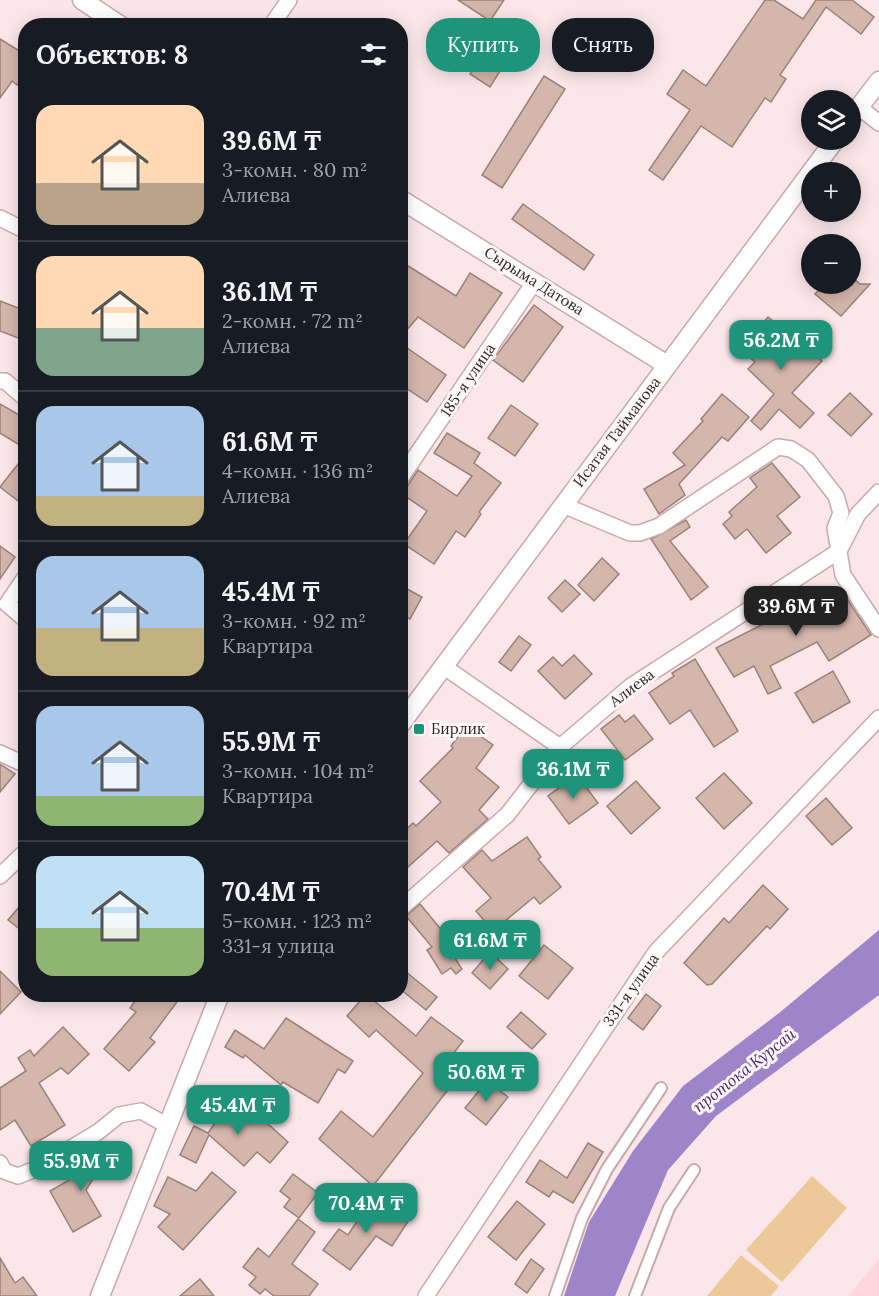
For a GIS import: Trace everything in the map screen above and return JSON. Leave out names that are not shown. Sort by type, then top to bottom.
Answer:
[{"type":"street","points":[[277,18],[289,0]]},
{"type":"street","points":[[87,2],[110,18]]},
{"type":"street","points":[[861,105],[879,81]]},
{"type":"street","points":[[861,116],[879,123]]},
{"type":"street","name":"Исатая Тайманова","points":[[408,714],[828,150]]},
{"type":"street","name":"Сырыма Датова","points":[[408,204],[668,364]]},
{"type":"street","points":[[0,218],[18,227]]},
{"type":"street","name":"185-я улица","points":[[408,467],[535,281]]},
{"type":"street","points":[[0,381],[5,381],[18,392]]},
{"type":"street","points":[[563,505],[612,527],[640,533],[658,526],[778,447],[791,449],[808,459],[836,496],[841,513],[835,528],[843,575],[879,629]]},
{"type":"street","points":[[839,552],[858,514],[879,492]]},
{"type":"street","name":"Алиева","points":[[408,902],[507,815],[560,747],[631,686],[839,552]]},
{"type":"street","points":[[18,588],[7,604],[18,613]]},
{"type":"street","points":[[443,666],[560,747]]},
{"type":"street","name":"331-я улица","points":[[426,1296],[656,952],[879,718]]},
{"type":"street","points":[[0,753],[18,761]]},
{"type":"street","points":[[0,876],[18,859]]},
{"type":"street","points":[[100,1296],[217,1002]]},
{"type":"street","points":[[555,1296],[582,1218],[607,1169],[661,1088]]},
{"type":"street","points":[[0,1163],[4,1171],[18,1176],[38,1168],[98,1132],[119,1115],[141,1111],[168,1126]]},
{"type":"street","points":[[635,1296],[669,1208],[694,1170]]},
{"type":"shaded area","points":[[812,1176],[847,1208],[782,1282],[746,1250]]},
{"type":"shaded area","points":[[741,1255],[779,1286],[771,1296],[707,1296]]},
{"type":"shaded area","points":[[879,1259],[879,1296],[848,1296]]},
{"type":"water","name":"протока Курсай","points":[[879,930],[879,995],[716,1116],[668,1170],[615,1296],[564,1296],[589,1222],[633,1151],[683,1086],[779,1013]]},
{"type":"building","points":[[458,0],[504,0],[492,18],[485,18]]},
{"type":"building","points":[[765,0],[774,0],[803,19],[816,0],[852,0],[874,17],[861,34],[826,7],[780,75],[786,79],[771,102],[765,98],[732,147],[701,126],[663,180],[649,170],[690,110],[667,94],[683,70],[706,86]]},
{"type":"building","points":[[0,39],[18,50],[18,84],[12,81],[0,98]]},
{"type":"building","points":[[471,72],[499,72],[490,87],[470,74]]},
{"type":"building","points":[[544,76],[565,89],[502,188],[482,175]]},
{"type":"building","points":[[523,204],[594,255],[584,270],[512,219]]},
{"type":"building","points":[[408,266],[456,296],[470,273],[502,293],[464,348],[418,317],[408,329]]},
{"type":"building","points":[[861,284],[870,284],[861,294]]},
{"type":"building","points":[[815,294],[861,294],[841,316]]},
{"type":"building","points":[[0,301],[18,308],[18,338],[0,331]]},
{"type":"building","points":[[534,305],[563,327],[523,382],[493,360]]},
{"type":"building","points":[[768,317],[785,331],[787,328],[822,361],[792,393],[814,413],[800,428],[779,409],[761,430],[751,421],[774,394],[748,369],[755,362],[741,350]]},
{"type":"building","points":[[408,349],[446,375],[427,402],[408,389]]},
{"type":"building","points":[[850,393],[872,414],[851,436],[828,415]]},
{"type":"building","points":[[722,394],[749,417],[728,441],[722,437],[679,484],[685,495],[659,514],[644,489],[685,465],[673,453],[703,421],[701,419]]},
{"type":"building","points":[[0,404],[18,414],[18,444],[0,433]]},
{"type":"building","points":[[511,405],[538,424],[515,456],[488,438]]},
{"type":"building","points":[[447,433],[480,453],[474,463],[501,483],[479,512],[481,514],[465,537],[456,531],[434,564],[408,547],[408,538],[427,511],[408,498],[408,485],[418,470],[457,496],[472,476],[434,453]]},
{"type":"building","points":[[772,463],[800,497],[777,516],[791,533],[766,553],[747,529],[735,539],[723,524],[732,516],[729,512],[757,487],[750,478]]},
{"type":"building","points":[[18,464],[18,501],[0,487]]},
{"type":"building","points":[[686,520],[690,527],[670,541],[708,587],[691,600],[651,539]]},
{"type":"building","points":[[0,546],[15,557],[0,579]]},
{"type":"building","points":[[602,558],[619,574],[594,601],[578,585]]},
{"type":"building","points":[[565,580],[580,594],[562,612],[548,598]]},
{"type":"building","points":[[408,589],[422,597],[410,619],[408,618]]},
{"type":"building","points":[[820,590],[828,602],[843,593],[871,635],[829,661],[817,642],[770,666],[781,688],[768,694],[754,666],[734,677],[716,648],[793,609],[792,606]]},
{"type":"building","points":[[519,636],[531,645],[511,671],[499,662]]},
{"type":"building","points":[[574,655],[592,674],[565,699],[538,671],[553,657],[562,666]]},
{"type":"building","points":[[695,659],[738,731],[714,747],[690,710],[670,724],[649,693],[674,676],[672,673]]},
{"type":"building","points":[[833,671],[850,702],[813,723],[795,693]]},
{"type":"building","points":[[619,715],[625,722],[634,715],[653,739],[625,760],[601,729]]},
{"type":"building","points":[[466,726],[493,745],[476,768],[499,787],[479,810],[488,819],[449,853],[437,841],[408,867],[408,828],[413,823],[416,826],[441,802],[420,781],[453,748],[451,746]]},
{"type":"building","points":[[0,764],[15,774],[0,792]]},
{"type":"building","points":[[724,773],[752,803],[724,829],[696,798]]},
{"type":"building","points":[[577,775],[598,803],[569,824],[548,796]]},
{"type":"building","points":[[636,781],[660,808],[631,834],[607,806]]},
{"type":"building","points":[[826,798],[852,828],[832,845],[806,816]]},
{"type":"building","points":[[527,837],[541,857],[538,859],[561,887],[540,904],[534,897],[493,931],[476,911],[491,898],[463,867],[482,850],[492,861]]},
{"type":"building","points":[[763,885],[788,909],[770,929],[767,926],[712,984],[707,985],[684,963],[724,918],[729,923]]},
{"type":"building","points":[[420,904],[444,933],[441,936],[462,969],[456,974],[451,968],[442,974],[427,950],[432,947],[408,918],[408,914]]},
{"type":"building","points":[[18,908],[18,928],[8,920]]},
{"type":"building","points":[[544,945],[573,968],[548,999],[519,976]]},
{"type":"building","points":[[490,952],[508,969],[490,989],[472,973]]},
{"type":"building","points":[[0,971],[18,989],[18,995],[0,1014]]},
{"type":"building","points":[[408,973],[437,997],[426,1010],[408,995]]},
{"type":"building","points":[[646,994],[661,1006],[643,1030],[628,1018]]},
{"type":"building","points":[[134,1002],[177,1002],[150,1038],[155,1042],[129,1071],[104,1049],[136,1012],[130,1008]]},
{"type":"building","points":[[359,1002],[376,1002],[416,1036],[431,1017],[463,1041],[441,1070],[454,1082],[373,1186],[319,1139],[341,1111],[373,1137],[423,1073],[376,1030],[369,1037],[347,1016]]},
{"type":"building","points":[[521,1012],[546,1034],[532,1049],[507,1027]]},
{"type":"building","points":[[286,1018],[353,1061],[345,1073],[338,1069],[318,1103],[283,1082],[281,1085],[245,1055],[243,1058],[225,1047],[235,1030],[264,1049]]},
{"type":"building","points":[[63,1027],[89,1054],[68,1074],[61,1068],[39,1083],[65,1125],[31,1146],[15,1120],[0,1130],[0,1088],[26,1071],[18,1058],[30,1050],[34,1056]]},
{"type":"building","points":[[487,1081],[508,1097],[486,1125],[465,1108]]},
{"type":"building","points":[[233,1097],[256,1113],[288,1142],[270,1163],[257,1152],[244,1166],[209,1135],[196,1163],[180,1155],[194,1126],[208,1133]]},
{"type":"building","points":[[99,1143],[111,1150],[86,1190],[101,1216],[73,1232],[50,1191],[78,1175]]},
{"type":"building","points":[[588,1143],[603,1152],[573,1203],[553,1191],[549,1197],[526,1182],[540,1160],[567,1178]]},
{"type":"building","points":[[212,1172],[236,1192],[183,1250],[158,1227],[170,1214],[154,1206],[168,1177],[196,1191]]},
{"type":"building","points":[[293,1174],[318,1193],[299,1218],[284,1207],[290,1199],[280,1191]]},
{"type":"building","points":[[371,1200],[389,1212],[391,1208],[409,1220],[392,1246],[376,1236],[350,1270],[323,1250],[339,1229],[348,1235]]},
{"type":"building","points":[[517,1201],[545,1224],[516,1260],[488,1237]]},
{"type":"building","points":[[298,1219],[315,1232],[292,1264],[318,1284],[309,1296],[274,1296],[265,1289],[260,1294],[249,1285],[256,1277],[243,1267],[258,1248],[269,1257]]},
{"type":"building","points":[[0,1258],[15,1283],[23,1277],[37,1296],[0,1296]]},
{"type":"building","points":[[531,1259],[544,1269],[527,1293],[515,1284]]},
{"type":"building","points":[[200,1279],[214,1296],[180,1296]]},
{"type":"place","name":"Бирлик","points":[[419,729]]}]
